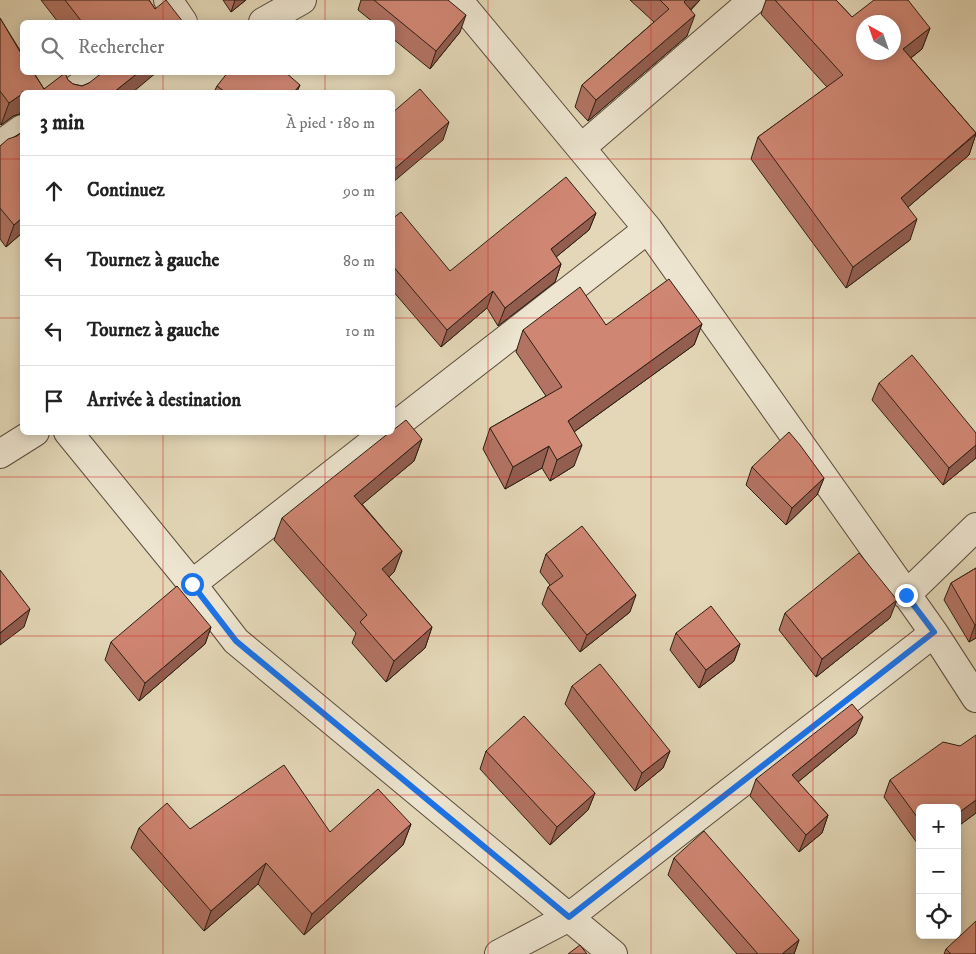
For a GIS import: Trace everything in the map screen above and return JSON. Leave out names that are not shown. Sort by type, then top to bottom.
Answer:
[{"type":"street","points":[[267,20],[302,0]]},
{"type":"street","points":[[458,0],[648,229],[934,632],[976,698]]},
{"type":"street","points":[[581,148],[753,0]]},
{"type":"street","points":[[75,90],[95,75]]},
{"type":"street","points":[[0,145],[20,130]]},
{"type":"street","points":[[395,426],[648,229]]},
{"type":"street","points":[[0,454],[30,435]]},
{"type":"street","points":[[70,435],[236,641],[613,954]]},
{"type":"street","points":[[192,584],[382,435]]},
{"type":"street","points":[[906,595],[976,527]]},
{"type":"street","points":[[499,954],[569,917],[934,632]]},
{"type":"building","points":[[65,0],[149,0],[155,9],[166,0],[181,20],[80,20]]},
{"type":"building","points":[[374,0],[448,0],[466,15],[436,51]]},
{"type":"building","points":[[660,0],[686,0],[684,2],[695,15],[596,100],[582,85],[669,9]]},
{"type":"building","points":[[775,0],[836,0],[852,17],[874,0],[908,0],[930,28],[903,49],[976,133],[901,198],[917,219],[853,267],[758,137],[843,75]]},
{"type":"building","points":[[0,18],[20,52],[20,75],[35,75],[44,89],[62,75],[66,75],[73,84],[82,86],[99,75],[135,75],[116,90],[20,90],[20,95],[9,103],[0,91]]},
{"type":"building","points":[[226,75],[288,75],[300,85],[296,90],[222,90],[217,86]]},
{"type":"building","points":[[420,89],[449,122],[395,168],[395,110]]},
{"type":"building","points":[[20,134],[20,220],[14,225],[0,208],[0,146],[8,139]]},
{"type":"building","points":[[566,177],[596,213],[551,249],[561,264],[505,308],[493,291],[447,330],[395,269],[395,217],[401,212],[450,271]]},
{"type":"building","points":[[669,279],[702,324],[568,421],[582,445],[557,460],[549,446],[513,467],[490,428],[562,387],[523,330],[580,287],[606,325]]},
{"type":"building","points":[[912,355],[976,433],[976,445],[949,468],[879,383]]},
{"type":"building","points":[[406,420],[422,439],[354,496],[402,551],[382,569],[432,627],[394,661],[360,622],[367,615],[282,518],[386,435],[395,435],[395,429]]},
{"type":"building","points":[[789,432],[824,478],[792,508],[752,467]]},
{"type":"building","points":[[582,526],[636,595],[587,635],[548,587],[563,576],[546,554]]},
{"type":"building","points":[[859,553],[897,600],[822,659],[785,613]]},
{"type":"building","points":[[976,568],[976,624],[975,625],[951,583]]},
{"type":"building","points":[[0,570],[30,609],[0,633]]},
{"type":"building","points":[[177,586],[211,627],[145,683],[111,642]]},
{"type":"building","points":[[711,606],[740,644],[706,670],[676,633]]},
{"type":"building","points":[[600,664],[670,751],[642,773],[572,686]]},
{"type":"building","points":[[852,704],[863,717],[792,775],[828,815],[806,835],[756,779]]},
{"type":"building","points":[[524,716],[595,793],[557,827],[486,751]]},
{"type":"building","points":[[976,735],[976,800],[961,811],[961,804],[916,804],[916,816],[890,780],[943,742],[960,746]]},
{"type":"building","points":[[284,765],[330,832],[378,789],[411,824],[312,914],[266,863],[211,911],[139,828],[167,803],[190,829]]},
{"type":"building","points":[[704,831],[799,940],[782,954],[758,954],[674,858]]},
{"type":"building","points":[[976,921],[976,954],[951,954],[946,949],[957,939],[961,939],[961,935]]},
{"type":"building","points":[[580,945],[587,954],[568,954]]},
{"type":"route","points":[[192,584],[236,641],[569,917],[934,632],[906,595]]}]
